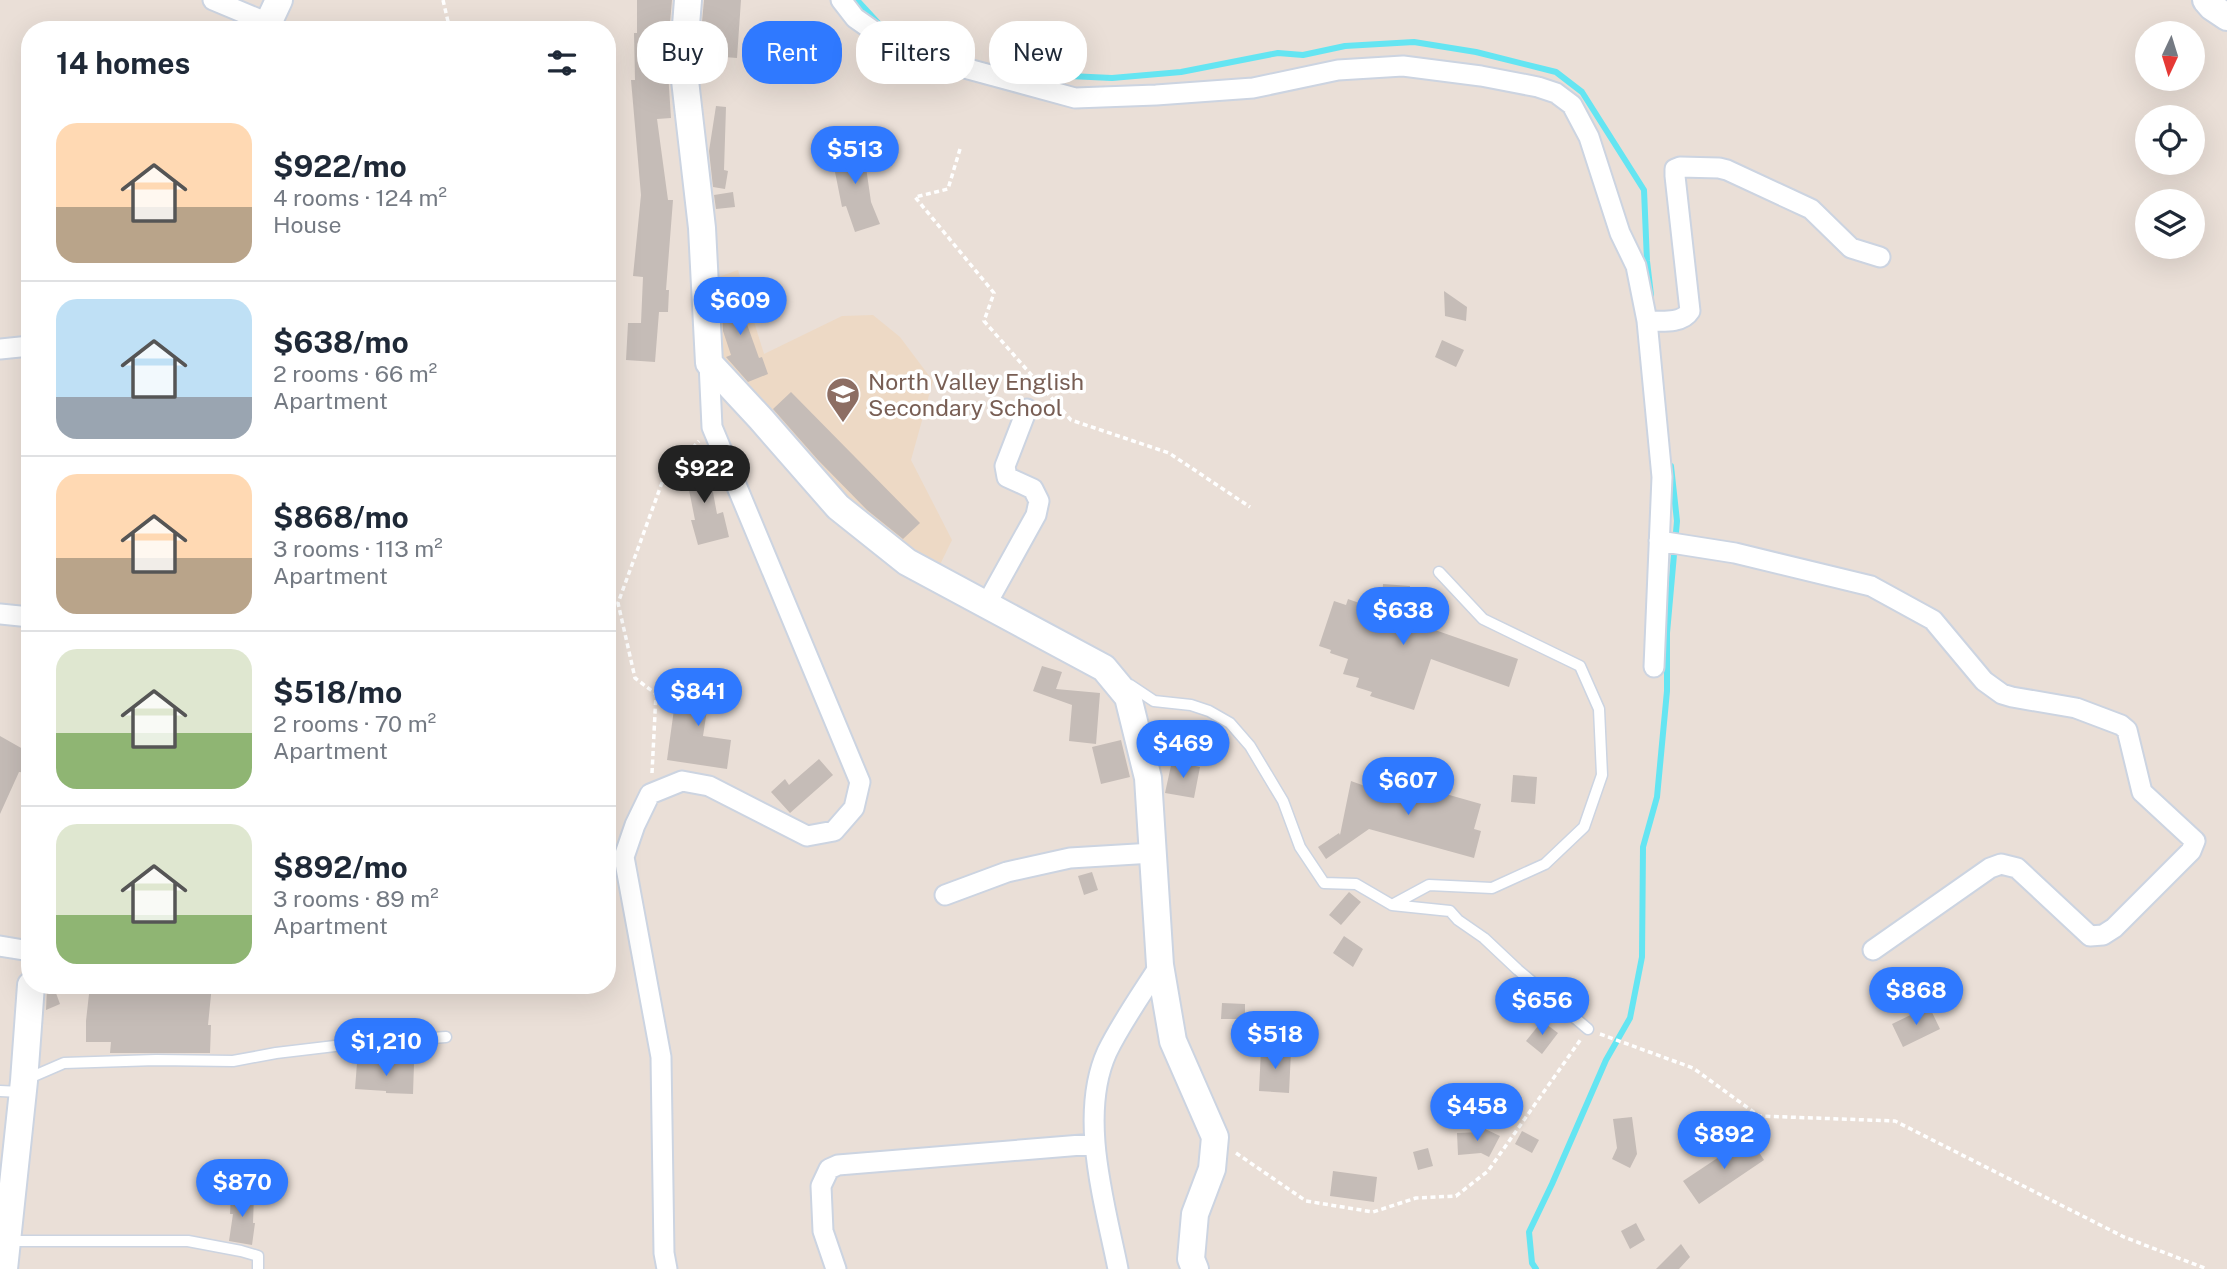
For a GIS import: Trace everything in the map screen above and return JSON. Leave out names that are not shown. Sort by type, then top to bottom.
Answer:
[{"type":"street","points":[[213,0],[271,18]]},
{"type":"street","points":[[667,1269],[664,1253],[661,1057],[624,858],[635,825],[650,794],[682,781],[709,786],[807,836],[834,831],[854,808],[860,782],[712,427],[702,228],[683,63],[688,0]]},
{"type":"street","points":[[841,0],[855,18],[892,44],[924,57],[1074,98],[1253,88],[1338,70],[1403,66],[1506,80],[1556,93],[1572,105],[1589,137],[1620,233],[1636,266],[1647,321],[1662,477],[1654,667]]},
{"type":"street","points":[[2206,0],[2227,18]]},
{"type":"street","points":[[1647,321],[1682,320],[1687,317],[1690,304],[1675,176],[1675,169],[1680,167],[1727,170],[1811,209],[1851,248],[1880,257]]},
{"type":"street","points":[[0,349],[21,347]]},
{"type":"street","points":[[709,363],[838,507],[907,562],[1104,668],[1128,697],[1148,778],[1160,965],[1173,1041],[1215,1137],[1212,1169],[1195,1214],[1191,1259],[1195,1269]]},
{"type":"street","points":[[986,605],[1036,515],[1040,501],[1033,489],[1007,477],[1005,466],[1027,409]]},
{"type":"street","points":[[1659,541],[1735,553],[1871,586],[1933,620],[1984,681],[2002,694],[2076,708],[2121,725],[2127,730],[2142,792],[2195,841],[2191,850],[2114,928],[2102,935],[2090,936],[2017,869],[2001,864],[1990,867],[1873,950]]},
{"type":"street","points":[[0,614],[21,616]]},
{"type":"street","points":[[945,895],[1007,872],[1070,858],[1153,853]]},
{"type":"street","points":[[0,946],[21,950]]},
{"type":"street","points":[[1118,1269],[1094,1144],[1096,1094],[1107,1054],[1160,965]]},
{"type":"street","points":[[4,1269],[15,1088],[30,994]]},
{"type":"street","points":[[836,1269],[823,1231],[821,1186],[829,1169],[838,1165],[1094,1144]]},
{"type":"lane","points":[[1392,905],[1429,885],[1492,888],[1545,864],[1584,827],[1602,775],[1599,709],[1580,666],[1483,619],[1440,572]]},
{"type":"lane","points":[[1104,668],[1154,701],[1191,705],[1230,723],[1250,746],[1283,801],[1300,847],[1324,883],[1356,884],[1392,905],[1450,911],[1588,1030]]},
{"type":"lane","points":[[15,1088],[64,1063],[233,1061],[360,1043],[446,1037]]},
{"type":"lane","points":[[6,1241],[188,1241],[258,1256],[258,1269]]},
{"type":"path","points":[[443,0],[448,21]]},
{"type":"path","points":[[960,149],[948,189],[915,197],[994,293],[984,321],[1071,420],[1169,453],[1250,507]]},
{"type":"path","points":[[650,794],[656,694],[635,678],[618,603],[663,480],[712,427]]},
{"type":"path","points":[[1215,1137],[1258,1170],[1306,1201],[1373,1212],[1416,1198],[1456,1196],[1488,1171],[1588,1030],[1693,1068],[1759,1116],[1895,1121],[2124,1237],[2207,1269]]},
{"type":"shaded area","name":"North Valley English Secondary School","points":[[738,270],[764,354],[842,316],[873,315],[900,337],[933,381],[911,460],[952,540],[933,579],[729,387],[699,284]]},
{"type":"building","points":[[637,0],[672,0],[670,21],[637,21]]},
{"type":"building","points":[[704,0],[741,0],[737,58],[728,57],[728,21],[702,21]]},
{"type":"building","points":[[634,33],[637,33],[637,84],[669,84],[671,118],[657,119],[668,200],[673,200],[666,290],[669,290],[668,312],[659,312],[655,362],[626,360],[628,323],[641,323],[643,277],[633,276],[641,195],[631,80],[635,80]]},
{"type":"building","points":[[716,106],[726,107],[724,170],[728,171],[725,189],[713,187],[709,151]]},
{"type":"building","points":[[840,135],[858,136],[857,168],[866,167],[871,202],[880,224],[855,232],[846,206],[842,207],[835,172],[840,171]]},
{"type":"building","points":[[733,192],[735,207],[716,209],[714,195]]},
{"type":"building","points":[[732,282],[759,358],[762,357],[768,374],[748,382],[726,357],[731,355],[723,331],[721,286]]},
{"type":"building","points":[[1444,291],[1467,307],[1466,321],[1445,316]]},
{"type":"building","points":[[1442,340],[1464,350],[1456,367],[1435,357]]},
{"type":"building","points":[[791,392],[920,523],[903,539],[867,510],[773,409]]},
{"type":"building","points":[[707,460],[717,514],[723,512],[729,537],[698,545],[691,520],[695,520],[684,465]]},
{"type":"building","points":[[1383,584],[1410,586],[1409,605],[1438,611],[1435,630],[1518,659],[1509,687],[1431,659],[1414,710],[1370,696],[1372,692],[1356,687],[1359,678],[1343,674],[1348,659],[1319,646],[1334,601],[1346,605],[1348,599],[1365,605],[1366,600],[1382,605]]},
{"type":"building","points":[[1042,666],[1062,672],[1056,689],[1100,693],[1096,744],[1069,741],[1072,705],[1033,691]]},
{"type":"building","points":[[705,669],[724,681],[707,710],[703,736],[731,740],[727,769],[667,760],[675,702],[685,703]]},
{"type":"building","points":[[0,736],[21,748],[21,772],[0,814]]},
{"type":"building","points":[[1121,740],[1130,777],[1101,784],[1092,747]]},
{"type":"building","points":[[819,759],[833,775],[790,813],[771,792],[785,779],[789,785]]},
{"type":"building","points":[[1172,761],[1200,767],[1194,798],[1165,793]]},
{"type":"building","points":[[1379,775],[1481,804],[1474,829],[1481,831],[1474,858],[1369,829],[1326,859],[1318,847],[1339,833],[1340,835],[1351,781],[1376,790]]},
{"type":"building","points":[[1513,775],[1537,777],[1535,804],[1511,802]]},
{"type":"building","points":[[1092,872],[1098,890],[1084,895],[1078,876]]},
{"type":"building","points":[[1349,892],[1361,902],[1341,925],[1329,915]]},
{"type":"building","points":[[1344,936],[1363,949],[1353,967],[1333,953]]},
{"type":"building","points":[[47,994],[56,994],[60,1004],[46,1010]]},
{"type":"building","points":[[89,994],[211,994],[208,1025],[211,1025],[210,1053],[110,1053],[111,1042],[86,1042]]},
{"type":"building","points":[[1222,1003],[1245,1004],[1245,1019],[1221,1019]]},
{"type":"building","points":[[1929,1006],[1940,1029],[1903,1047],[1892,1024]]},
{"type":"building","points":[[1542,1021],[1558,1033],[1542,1054],[1526,1041]]},
{"type":"building","points":[[1261,1049],[1291,1051],[1289,1093],[1259,1091]]},
{"type":"building","points":[[357,1063],[414,1064],[413,1094],[355,1089]]},
{"type":"building","points":[[1632,1117],[1637,1154],[1630,1168],[1612,1159],[1617,1148],[1613,1119]]},
{"type":"building","points":[[1483,1128],[1500,1136],[1489,1157],[1481,1153],[1458,1155],[1457,1133],[1482,1132]]},
{"type":"building","points":[[1522,1131],[1539,1140],[1532,1153],[1515,1144]]},
{"type":"building","points":[[1749,1137],[1764,1160],[1699,1204],[1683,1181]]},
{"type":"building","points":[[1428,1148],[1433,1166],[1418,1170],[1413,1152]]},
{"type":"building","points":[[1333,1171],[1377,1177],[1374,1202],[1330,1196]]},
{"type":"building","points":[[231,1194],[254,1195],[255,1223],[252,1245],[229,1241],[233,1214],[230,1214]]},
{"type":"building","points":[[1636,1223],[1645,1240],[1630,1249],[1621,1231]]},
{"type":"building","points":[[1681,1244],[1690,1257],[1679,1269],[1656,1269]]},
{"type":"waterway","points":[[857,0],[876,21]]},
{"type":"waterway","points":[[1087,77],[1112,78],[1181,72],[1278,53],[1303,55],[1345,46],[1414,42],[1476,52],[1556,72],[1582,92],[1644,190],[1651,295]]},
{"type":"waterway","points":[[1536,1269],[1532,1263],[1529,1232],[1606,1060],[1630,1018],[1642,957],[1643,847],[1657,797],[1667,691],[1667,633],[1677,521],[1671,466]]},
{"type":"place","name":"North Valley English Secondary School","points":[[843,424]]}]
